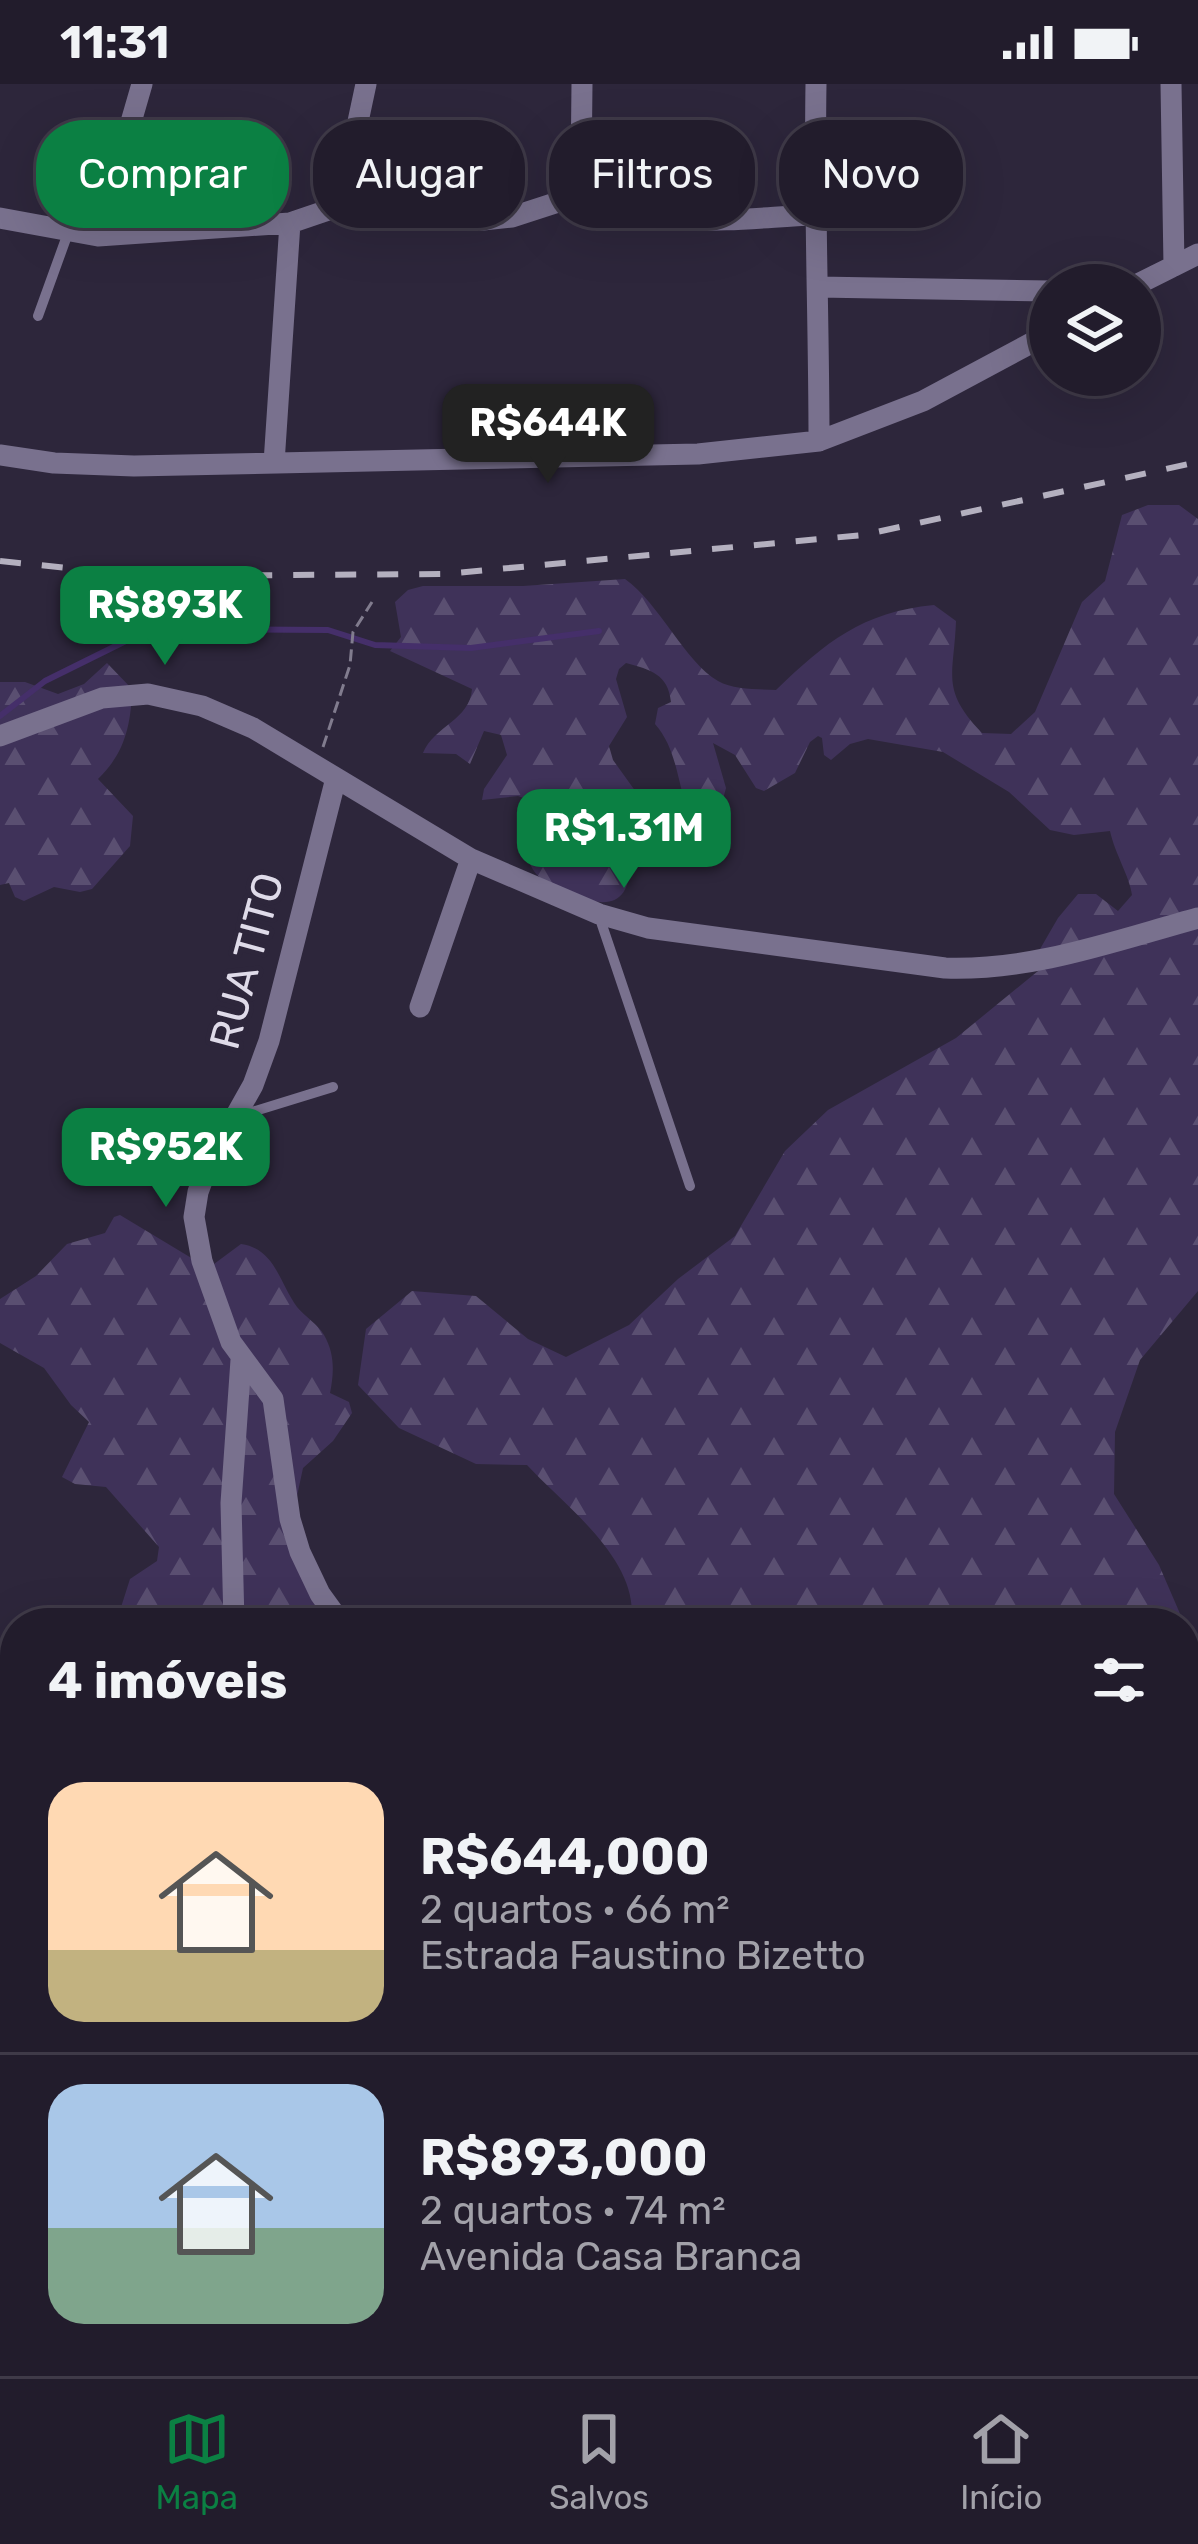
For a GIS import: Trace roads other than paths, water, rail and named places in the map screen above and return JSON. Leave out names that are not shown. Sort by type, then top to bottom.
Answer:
[{"type":"street","points":[[98,236],[142,84]]},
{"type":"street","points":[[358,120],[366,84]]},
{"type":"street","points":[[582,84],[582,120]]},
{"type":"street","points":[[815,120],[816,84]]},
{"type":"street","points":[[1171,84],[1174,266]]},
{"type":"street","points":[[0,218],[98,236],[290,223],[313,215]]},
{"type":"street","points":[[274,463],[290,223]]},
{"type":"street","points":[[814,228],[819,441]]},
{"type":"street","points":[[1161,272],[1198,254]]},
{"type":"street","points":[[819,287],[1029,291]]},
{"type":"street","points":[[0,455],[134,466],[698,454],[819,441],[923,401],[1029,344]]},
{"type":"street","points":[[0,736],[102,698],[148,694],[202,706],[254,728],[470,859],[598,914],[699,936],[983,969],[1032,964],[1198,918]]},
{"type":"street","name":"RUA TITO","points":[[326,772],[268,1041],[238,1117],[208,1165],[194,1217],[202,1261],[241,1360],[273,1400],[290,1519],[300,1552],[330,1608]]},
{"type":"street","points":[[420,1007],[470,859]]},
{"type":"street","points":[[234,1608],[231,1503],[241,1360]]},
{"type":"lane","points":[[38,316],[68,233]]},
{"type":"lane","points":[[598,914],[690,1186]]},
{"type":"lane","points":[[238,1117],[333,1088]]},
{"type":"waterway","points":[[0,716],[45,681],[150,629],[328,630],[375,645],[471,648],[599,631]]},
{"type":"railway","points":[[0,561],[145,576],[445,574],[863,535],[1198,462]]}]
